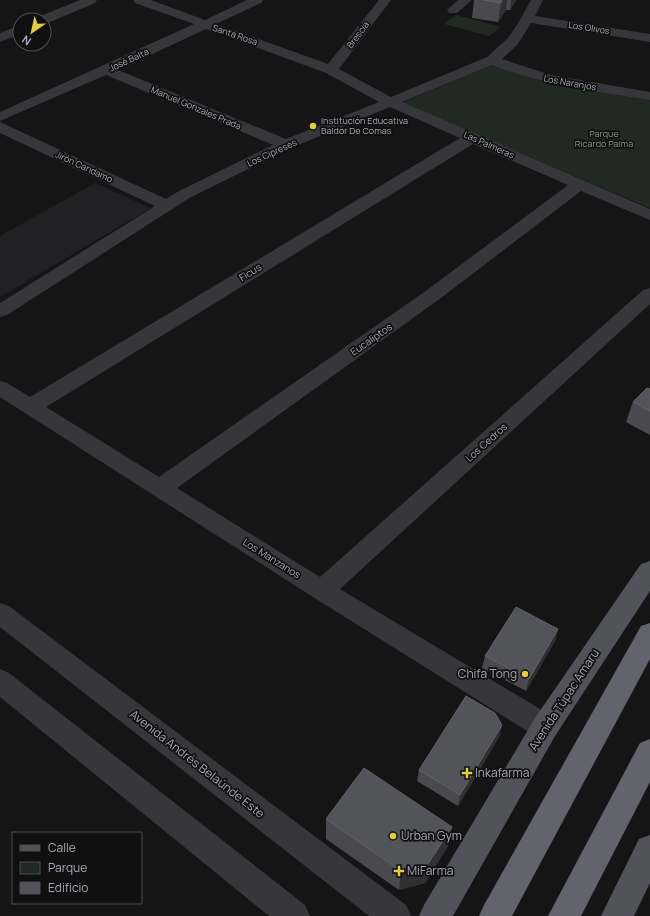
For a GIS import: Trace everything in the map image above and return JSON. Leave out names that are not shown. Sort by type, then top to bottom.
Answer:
[{"type":"highway","points":[[495,916],[650,634]]},
{"type":"highway","points":[[564,916],[627,799],[650,752]]},
{"type":"main road","name":"Avenida Túpac Amaru","points":[[435,916],[545,727],[650,571]]},
{"type":"main road","points":[[617,916],[650,850]]},
{"type":"street","points":[[52,16],[91,0]]},
{"type":"street","name":"Santa Rosa","points":[[139,0],[331,70]]},
{"type":"street","name":"José Balta","points":[[0,117],[205,25],[257,0]]},
{"type":"street","name":"Brescia","points":[[331,70],[385,0]]},
{"type":"street","points":[[453,10],[466,0]]},
{"type":"street","name":"Los Cipreses","points":[[0,311],[185,194],[286,145],[492,60],[504,52],[516,38],[528,19],[537,0]]},
{"type":"street","name":"Los Olivos","points":[[528,19],[650,38]]},
{"type":"street","points":[[0,38],[12,33]]},
{"type":"street","name":"Los Naranjos","points":[[492,60],[528,74],[555,81],[650,96]]},
{"type":"street","name":"Manuel Gonzales Prada","points":[[106,70],[286,145]]},
{"type":"street","name":"Las Palmeras","points":[[331,70],[390,102],[579,185],[650,214]]},
{"type":"street","name":"Jirón Candamo","points":[[0,128],[168,206]]},
{"type":"street","name":"Ficus","points":[[30,407],[471,138]]},
{"type":"street","name":"Eucaliptos","points":[[160,488],[434,294],[579,185]]},
{"type":"street","name":"Los Cedros","points":[[322,590],[650,294]]},
{"type":"street","name":"Los Manzanos","points":[[0,388],[322,590],[545,727]]},
{"type":"street","name":"Avenida Andrés Belaúnde Este","points":[[0,613],[395,916]]},
{"type":"street","points":[[0,681],[294,916]]},
{"type":"shaded area","points":[[95,183],[151,208],[0,297],[0,236]]},
{"type":"green space","points":[[456,15],[501,27],[489,36],[444,24]]},
{"type":"green space","name":"Parque Ricardo Palma","points":[[492,65],[552,85],[650,100],[650,208],[401,103]]},
{"type":"building","points":[[483,0],[502,0],[501,3]]},
{"type":"building","points":[[647,388],[650,389],[650,411],[633,402]]},
{"type":"building","points":[[516,607],[558,629],[529,679],[485,656]]},
{"type":"building","points":[[466,696],[495,713],[502,725],[460,795],[419,770]]},
{"type":"building","points":[[364,768],[452,827],[428,864],[401,871],[326,819]]},
{"type":"place","name":"Institución Educativa Baldor De Comas","points":[[313,126]]},
{"type":"place","name":"Chifa Tong","points":[[525,674]]},
{"type":"place","name":"Inkafarma","points":[[467,773]]},
{"type":"place","name":"Urban Gym","points":[[393,836]]},
{"type":"place","name":"MiFarma","points":[[399,871]]}]
